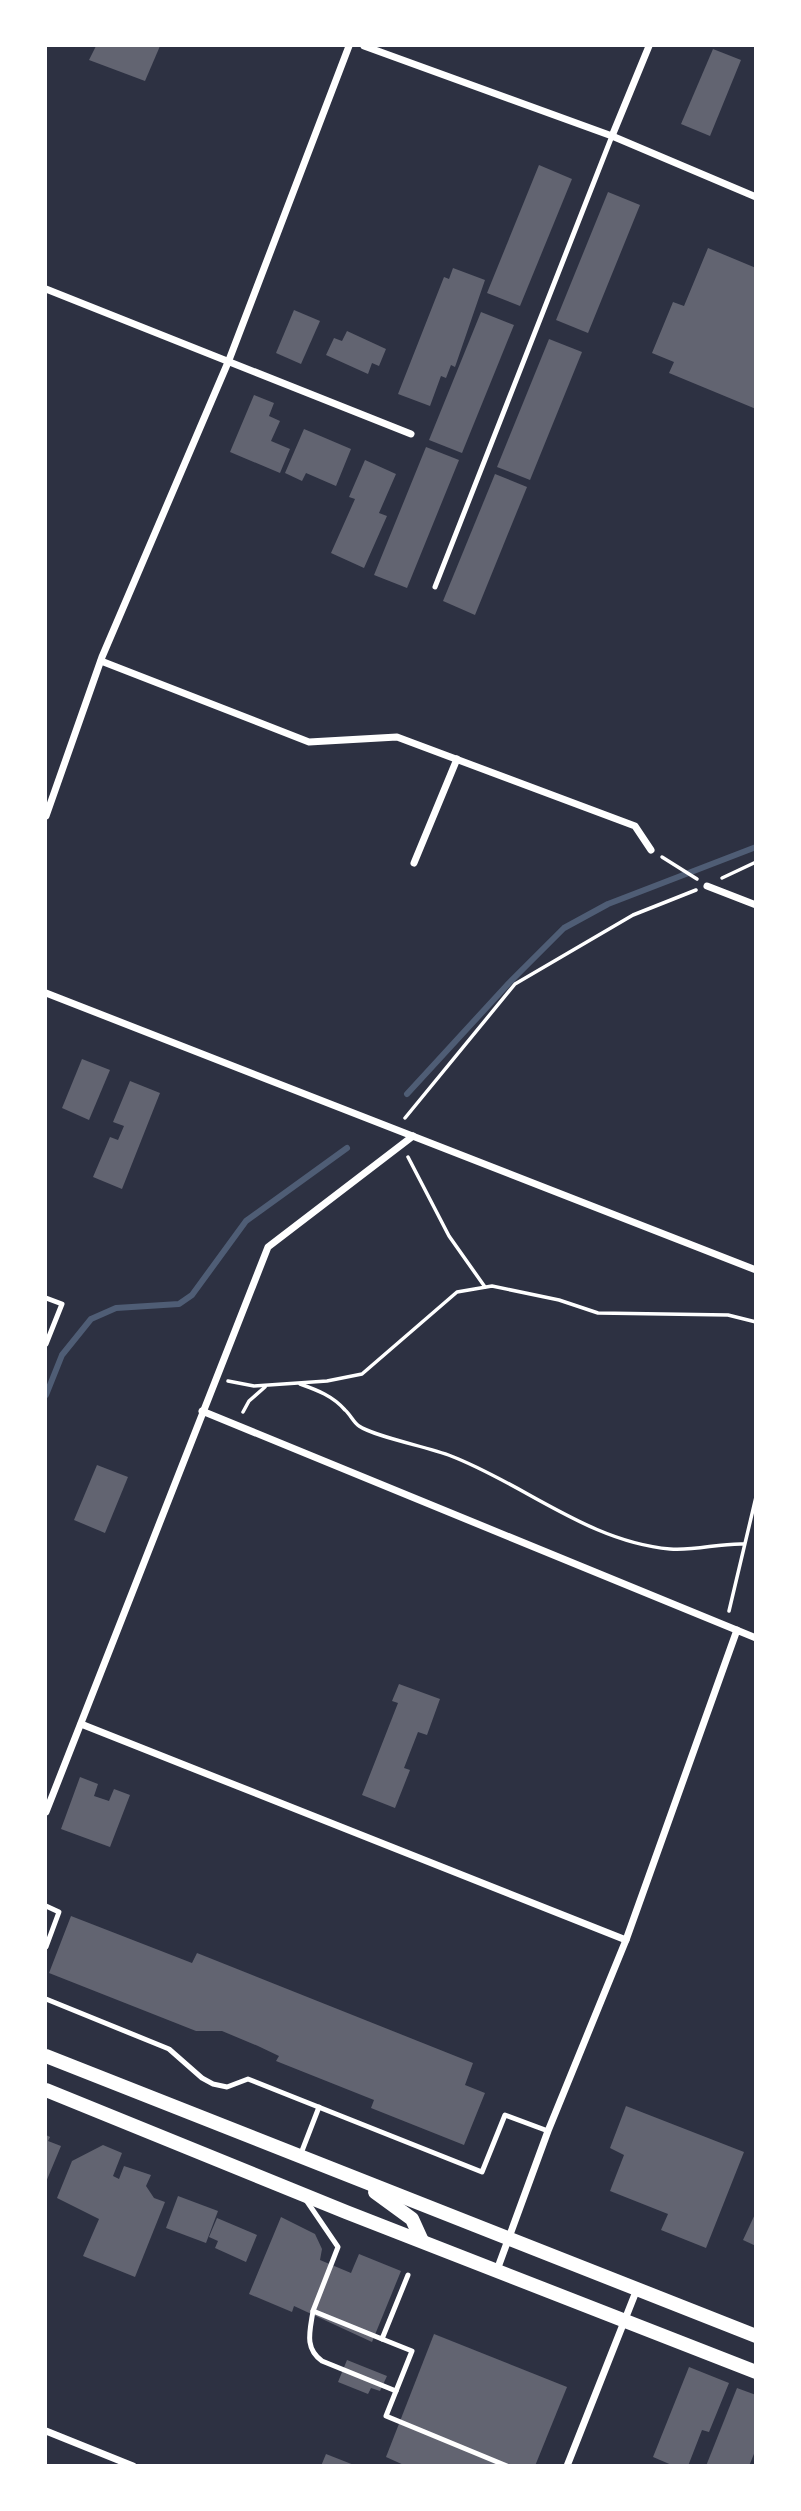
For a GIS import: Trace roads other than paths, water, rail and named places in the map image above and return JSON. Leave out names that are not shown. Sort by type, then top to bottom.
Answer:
[{"type":"main road","points":[[46,2056],[755,2336]]},
{"type":"main road","points":[[46,2090],[755,2372]]},
{"type":"main road","points":[[360,2181],[412,2219],[422,2241]]},
{"type":"street","points":[[46,816],[101,662],[229,360],[349,46]]},
{"type":"street","points":[[364,46],[612,136],[755,197]]},
{"type":"street","points":[[612,136],[649,46]]},
{"type":"street","points":[[46,289],[411,434]]},
{"type":"street","points":[[101,662],[309,742],[397,737],[635,827],[651,850]]},
{"type":"street","points":[[414,863],[457,759]]},
{"type":"street","points":[[707,886],[755,905]]},
{"type":"street","points":[[46,993],[755,1270]]},
{"type":"street","points":[[46,1812],[268,1247],[413,1136]]},
{"type":"street","points":[[202,1410],[755,1637]]},
{"type":"street","points":[[497,2270],[548,2131],[626,1940],[733,1629]]},
{"type":"street","points":[[81,1724],[626,1940]]},
{"type":"street","points":[[567,2466],[637,2289]]},
{"type":"street","points":[[46,2431],[133,2466]]},
{"type":"lane","points":[[435,587],[612,136]]},
{"type":"lane","points":[[46,1298],[62,1304],[46,1344]]},
{"type":"lane","points":[[46,1906],[59,1912],[46,1947]]},
{"type":"lane","points":[[46,1999],[169,2049],[207,2081],[223,2087],[248,2079],[482,2172],[505,2115],[548,2131]]},
{"type":"lane","points":[[299,2157],[320,2107]]},
{"type":"lane","points":[[301,2193],[338,2247],[313,2311],[309,2342],[313,2355],[396,2391]]},
{"type":"lane","points":[[382,2339],[408,2275]]},
{"type":"lane","points":[[313,2311],[412,2351],[386,2416],[507,2466]]},
{"type":"waterway","points":[[407,1094],[509,983],[564,928],[608,904],[756,847]]},
{"type":"waterway","points":[[46,1395],[62,1355],[91,1319],[116,1308],[179,1304],[192,1295],[246,1221],[347,1148]]}]
